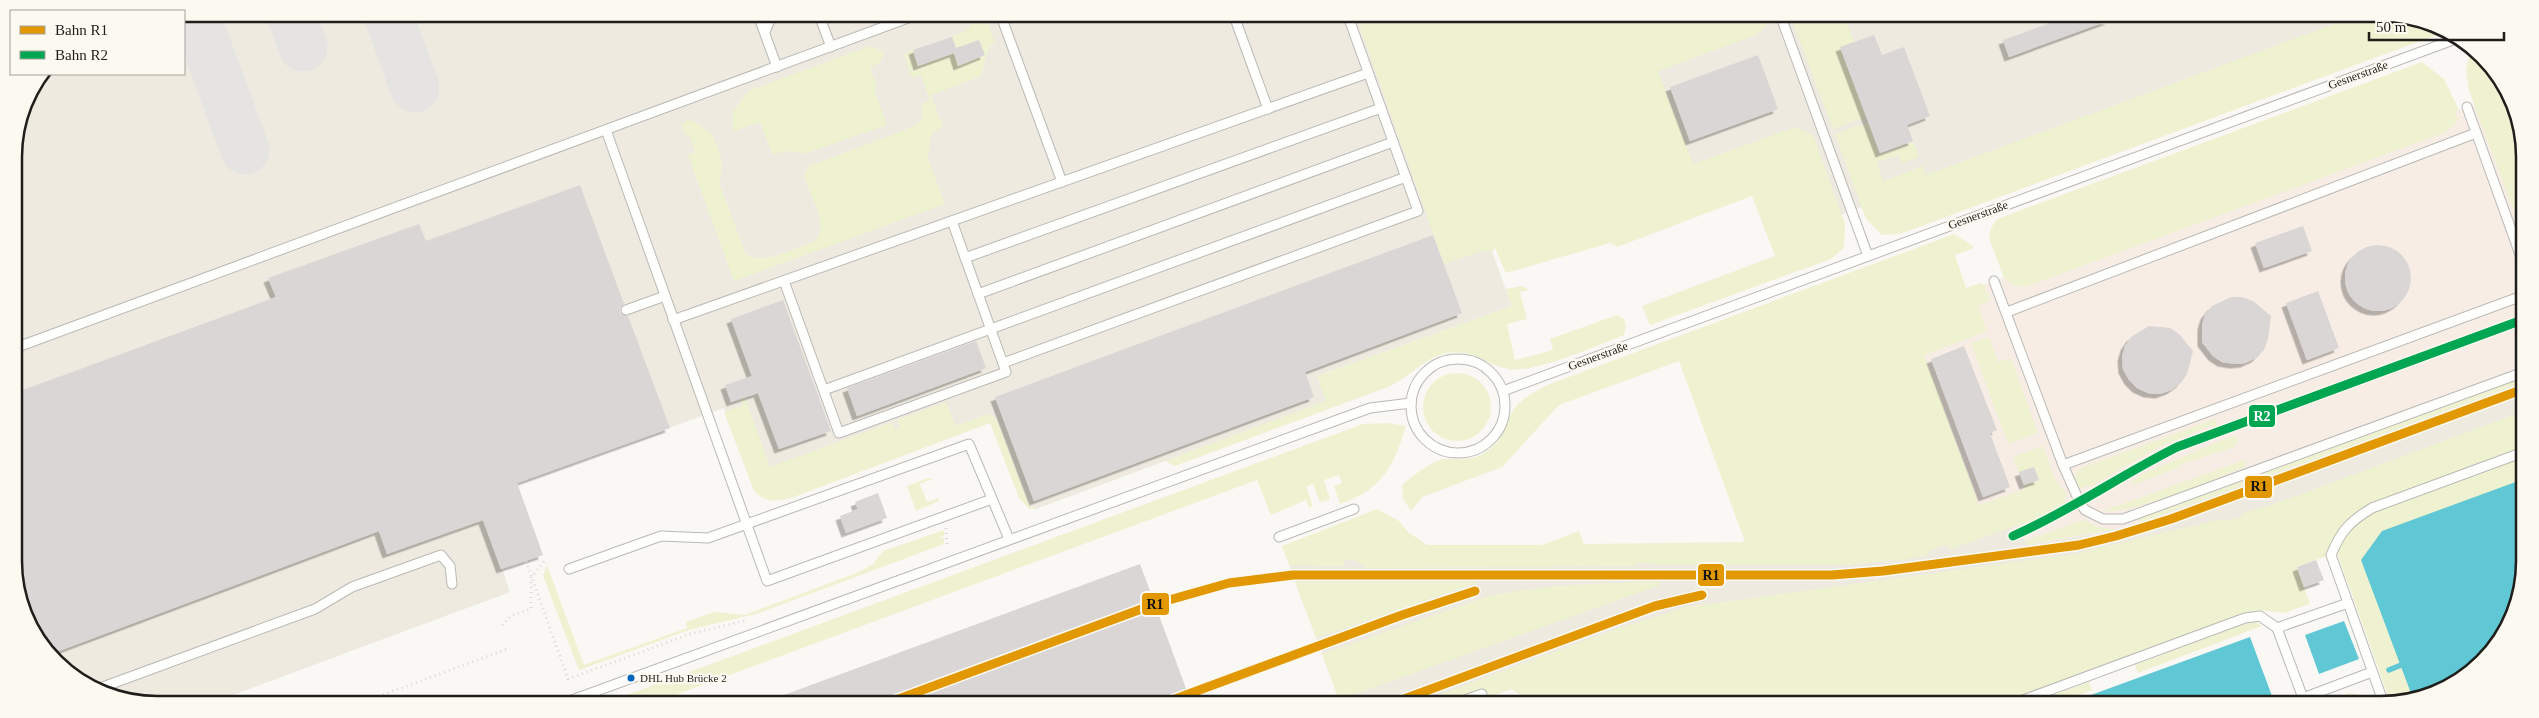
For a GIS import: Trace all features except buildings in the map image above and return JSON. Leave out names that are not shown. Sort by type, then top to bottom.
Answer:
[{"type":"lane","points":[[760,22],[777,67]]},
{"type":"lane","points":[[764,32],[768,22]]},
{"type":"lane","points":[[822,22],[831,47]]},
{"type":"lane","points":[[23,345],[897,22]]},
{"type":"lane","points":[[1003,22],[1062,182]]},
{"type":"lane","points":[[1236,22],[1268,109]]},
{"type":"lane","points":[[784,281],[839,433],[1004,367],[1418,211],[1350,22]]},
{"type":"lane","points":[[1783,22],[1868,256]]},
{"type":"lane","name":"Gesnerstraße","points":[[1502,391],[2450,41]]},
{"type":"lane","points":[[673,320],[1368,73]]},
{"type":"lane","points":[[2467,107],[2516,243]]},
{"type":"lane","points":[[965,258],[1381,108]]},
{"type":"lane","points":[[606,130],[768,581],[992,499]]},
{"type":"lane","points":[[2006,312],[2476,133]]},
{"type":"lane","points":[[978,294],[1393,142]]},
{"type":"lane","points":[[824,390],[1406,177]]},
{"type":"lane","points":[[952,221],[1004,367]]},
{"type":"lane","points":[[1994,281],[2063,465],[2085,510],[2103,519],[2124,519],[2516,374]]},
{"type":"lane","points":[[626,310],[665,296]]},
{"type":"lane","points":[[2063,465],[2516,298]]},
{"type":"lane","points":[[1460,359],[1483,366],[1497,380],[1502,391],[1505,413],[1498,432],[1483,446],[1459,454],[1442,450],[1423,438],[1413,420],[1411,403],[1415,388],[1423,375],[1435,365],[1448,360],[1460,359]]},
{"type":"lane","points":[[583,696],[1370,408],[1411,403]]},
{"type":"lane","points":[[569,569],[661,536],[708,538],[969,444],[1009,539]]},
{"type":"lane","points":[[2381,695],[2331,555],[2339,536],[2354,519],[2372,508],[2516,455]]},
{"type":"lane","points":[[1279,537],[1354,509]]},
{"type":"lane","points":[[107,685],[315,609],[352,588],[441,555],[450,566],[452,584]]},
{"type":"lane","points":[[2277,628],[2348,603]]},
{"type":"lane","points":[[2037,695],[2245,618],[2260,616],[2277,628],[2302,695]]},
{"type":"lane","points":[[2318,695],[2372,672]]},
{"type":"lane","points":[[1478,695],[1482,694]]},
{"type":"path","points":[[945,516],[947,548]]},
{"type":"path","points":[[938,551],[955,544]]},
{"type":"path","points":[[502,625],[511,616],[530,610],[531,578],[545,560]]},
{"type":"path","points":[[526,561],[568,679],[690,634],[757,618]]},
{"type":"path","points":[[380,696],[510,648]]},
{"type":"shaded area","points":[[185,22],[2361,22],[1835,217],[1801,140],[1495,247],[1492,252],[1512,306],[1317,376],[1327,401],[1036,509],[1029,505],[996,418],[897,449],[751,478],[724,408],[517,483],[543,555],[502,569],[510,592],[231,696],[157,696],[122,691],[106,685],[75,668],[50,643],[30,604],[23,570],[23,148],[27,122],[33,106],[50,75],[185,75]]},
{"type":"shaded area","points":[[2501,94],[2509,114],[2514,131],[2516,157],[2516,384],[2139,523],[2099,533],[2027,545],[2010,495],[1949,516],[1878,324]]},
{"type":"shaded area","points":[[2516,384],[2516,426],[2107,578],[1687,624],[1493,695],[1338,695],[1282,546],[1370,553],[1850,554],[2010,495],[2027,545],[2099,533],[2139,523]]},
{"type":"green space","points":[[972,22],[987,22],[995,43],[989,46],[981,76],[931,95],[943,127],[932,132],[928,158],[945,204],[734,281],[688,155],[695,152],[689,134],[685,135],[681,124],[688,120],[696,122],[713,135],[722,161],[720,185],[745,252],[751,257],[768,258],[788,252],[814,241],[820,228],[818,211],[804,175],[809,166],[918,124],[922,117],[921,104],[930,101],[921,75],[912,78],[904,54],[913,50],[918,65],[957,52],[952,37],[969,29]]},
{"type":"green space","points":[[1358,22],[1767,22],[1766,26],[1756,35],[1658,71],[1693,164],[1795,127],[1813,135],[1845,224],[1844,248],[1831,259],[1650,325],[1642,306],[1775,256],[1752,196],[1617,247],[1610,243],[1506,273],[1495,248],[1492,252],[1482,251],[1444,264]]},
{"type":"green space","points":[[1793,22],[1847,22],[1854,42],[1840,47],[1866,117],[1833,129]]},
{"type":"green space","points":[[2339,22],[2399,24],[2417,27],[2437,35],[1900,234],[1882,235],[1866,219],[1835,134],[1868,122],[1879,155],[1914,142],[1919,157],[1902,163],[1899,155],[1877,162],[1883,181],[1923,166],[1926,175]]},
{"type":"green space","points":[[870,46],[884,52],[880,63],[870,67],[877,87],[874,89],[887,125],[804,154],[790,151],[772,154],[760,122],[734,131],[732,120],[734,110],[748,91]]},
{"type":"green space","points":[[2469,55],[2494,82],[2509,114],[2515,140],[2516,216],[2469,91],[2466,71]]},
{"type":"green space","points":[[2422,62],[2444,79],[2459,110],[2455,112],[2458,119],[2446,132],[2025,287],[2013,285],[2004,278],[1989,238],[1991,228],[1997,219]]},
{"type":"green space","points":[[1954,234],[1974,248],[1955,255],[1966,288],[1980,283],[1985,285],[1985,293],[1989,293],[1989,301],[1978,306],[1987,331],[1924,355],[1979,505],[2025,489],[2013,457],[2043,446],[2055,479],[2068,496],[2065,497],[2065,504],[2025,524],[1951,549],[1945,545],[1930,550],[1927,555],[1904,561],[1897,560],[1849,565],[1655,565],[1653,563],[1639,563],[1635,566],[1367,568],[1356,561],[1345,560],[1343,566],[1289,565],[1282,546],[1377,509],[1399,521],[1408,532],[1427,545],[1542,545],[1579,531],[1584,544],[1745,542],[1679,361],[1559,405],[1502,467],[1422,497],[1411,511],[1403,499],[1402,485],[1434,462],[1445,459],[1471,458],[1486,452],[1499,440],[1511,414],[1518,404],[1550,384]]},
{"type":"green space","points":[[1522,286],[1529,290],[1520,292],[1527,319],[1507,324],[1515,360],[1553,350],[1550,339],[1617,315],[1624,319],[1626,325],[1624,335],[1566,358],[1519,369],[1500,367],[1466,353],[1457,352],[1439,355],[1388,387],[1175,466],[1165,461],[1326,401],[1317,376],[1512,306],[1506,289]]},
{"type":"green space","points":[[1989,337],[1998,362],[2011,358],[2038,433],[2008,444],[1971,343]]},
{"type":"green space","points":[[1457,373],[1470,376],[1481,383],[1488,394],[1491,407],[1488,420],[1481,431],[1470,438],[1457,441],[1444,438],[1433,431],[1426,420],[1423,407],[1426,394],[1433,383],[1444,376]]},
{"type":"green space","points":[[2516,380],[2516,385],[2139,523],[2138,519]]},
{"type":"green space","points":[[745,397],[770,467],[892,422],[895,430],[900,428],[897,420],[946,402],[956,426],[987,414],[996,418],[1029,505],[1036,509],[1029,509],[1019,498],[990,423],[794,497],[778,501],[768,500],[754,491],[724,412],[743,405],[741,399]]},
{"type":"green space","points":[[2516,414],[2516,450],[2370,504],[2342,525],[2327,556],[2297,567],[2310,604],[2284,613],[2258,610],[2247,612],[2020,695],[1521,695],[1511,689],[1493,695],[1438,695],[1619,628],[1686,607],[2074,554],[2222,519],[2226,521],[2241,517],[2243,513],[2277,503]]},
{"type":"green space","points":[[2215,419],[2218,427],[2210,426],[2159,447],[2090,487],[2086,486],[2079,489],[2077,486],[2075,479],[2079,469]]},
{"type":"green space","points":[[1387,423],[1406,426],[1391,465],[1384,475],[1367,491],[1340,504],[1334,486],[1342,483],[1339,475],[1324,480],[1330,500],[1320,502],[1313,484],[1306,487],[1313,506],[1309,508],[1306,500],[1271,515],[1257,480],[673,696],[624,696],[1363,424]]},
{"type":"green space","points":[[2235,435],[2238,443],[2232,448],[2181,464],[2178,468],[2133,485],[2131,482],[2144,473]]},
{"type":"green space","points":[[2516,458],[2515,578],[2512,596],[2506,612],[2494,636],[2483,650],[2464,668],[2441,682],[2408,693],[2388,695],[2337,553],[2345,536],[2369,514]]},
{"type":"green space","points":[[2244,460],[2246,466],[2242,468],[2172,496],[2117,511],[2103,511]]},
{"type":"green space","points":[[928,478],[933,479],[920,484],[927,502],[939,498],[939,501],[916,511],[907,486]]},
{"type":"green space","points":[[2083,520],[2098,527],[2115,529],[2027,545],[2025,541]]},
{"type":"green space","points":[[944,530],[944,536],[939,538],[944,538],[944,544],[756,614],[689,630],[579,670],[543,576],[547,565],[584,665],[687,628],[686,622],[714,612],[745,615],[859,572],[873,564],[883,551]]},
{"type":"green space","points":[[1295,582],[1479,582],[1316,638]]},
{"type":"green space","points":[[1659,582],[1660,585],[1352,695],[1337,695],[1322,654],[1486,597],[1529,589]]},
{"type":"green space","points":[[2256,622],[2262,626],[2138,673],[2135,665],[2245,623]]},
{"type":"green space","points":[[2089,682],[2092,690],[2078,695],[2053,695]]},
{"type":"green space","points":[[2350,693],[2359,695],[2341,695]]},
{"type":"water","points":[[2516,482],[2515,578],[2512,596],[2494,636],[2477,656],[2457,673],[2441,682],[2411,692],[2361,560],[2382,531]]},
{"type":"water","points":[[2344,621],[2359,659],[2319,674],[2305,635]]},
{"type":"water","points":[[2250,637],[2272,695],[2091,695]]},
{"type":"waterway","points":[[2389,670],[2406,663]]},
{"type":"taxiway","points":[[198,22],[245,150]]},
{"type":"taxiway","points":[[294,22],[303,47]]},
{"type":"taxiway","points":[[391,22],[415,88]]},
{"type":"rail line","name":"R2","points":[[2013,536],[2055,515],[2177,447],[2516,322]]},
{"type":"rail line","name":"R1","points":[[907,696],[1155,604],[1229,583],[1293,575],[1832,575],[1883,571],[2079,545],[2171,519],[2516,392]]},
{"type":"rail line","name":"R1","points":[[1184,696],[1402,615],[1475,591]]},
{"type":"rail line","name":"R1","points":[[1414,695],[1655,606],[1702,595]]},
{"type":"place","name":"DHL Hub Brücke 2","points":[[631,678]]}]
